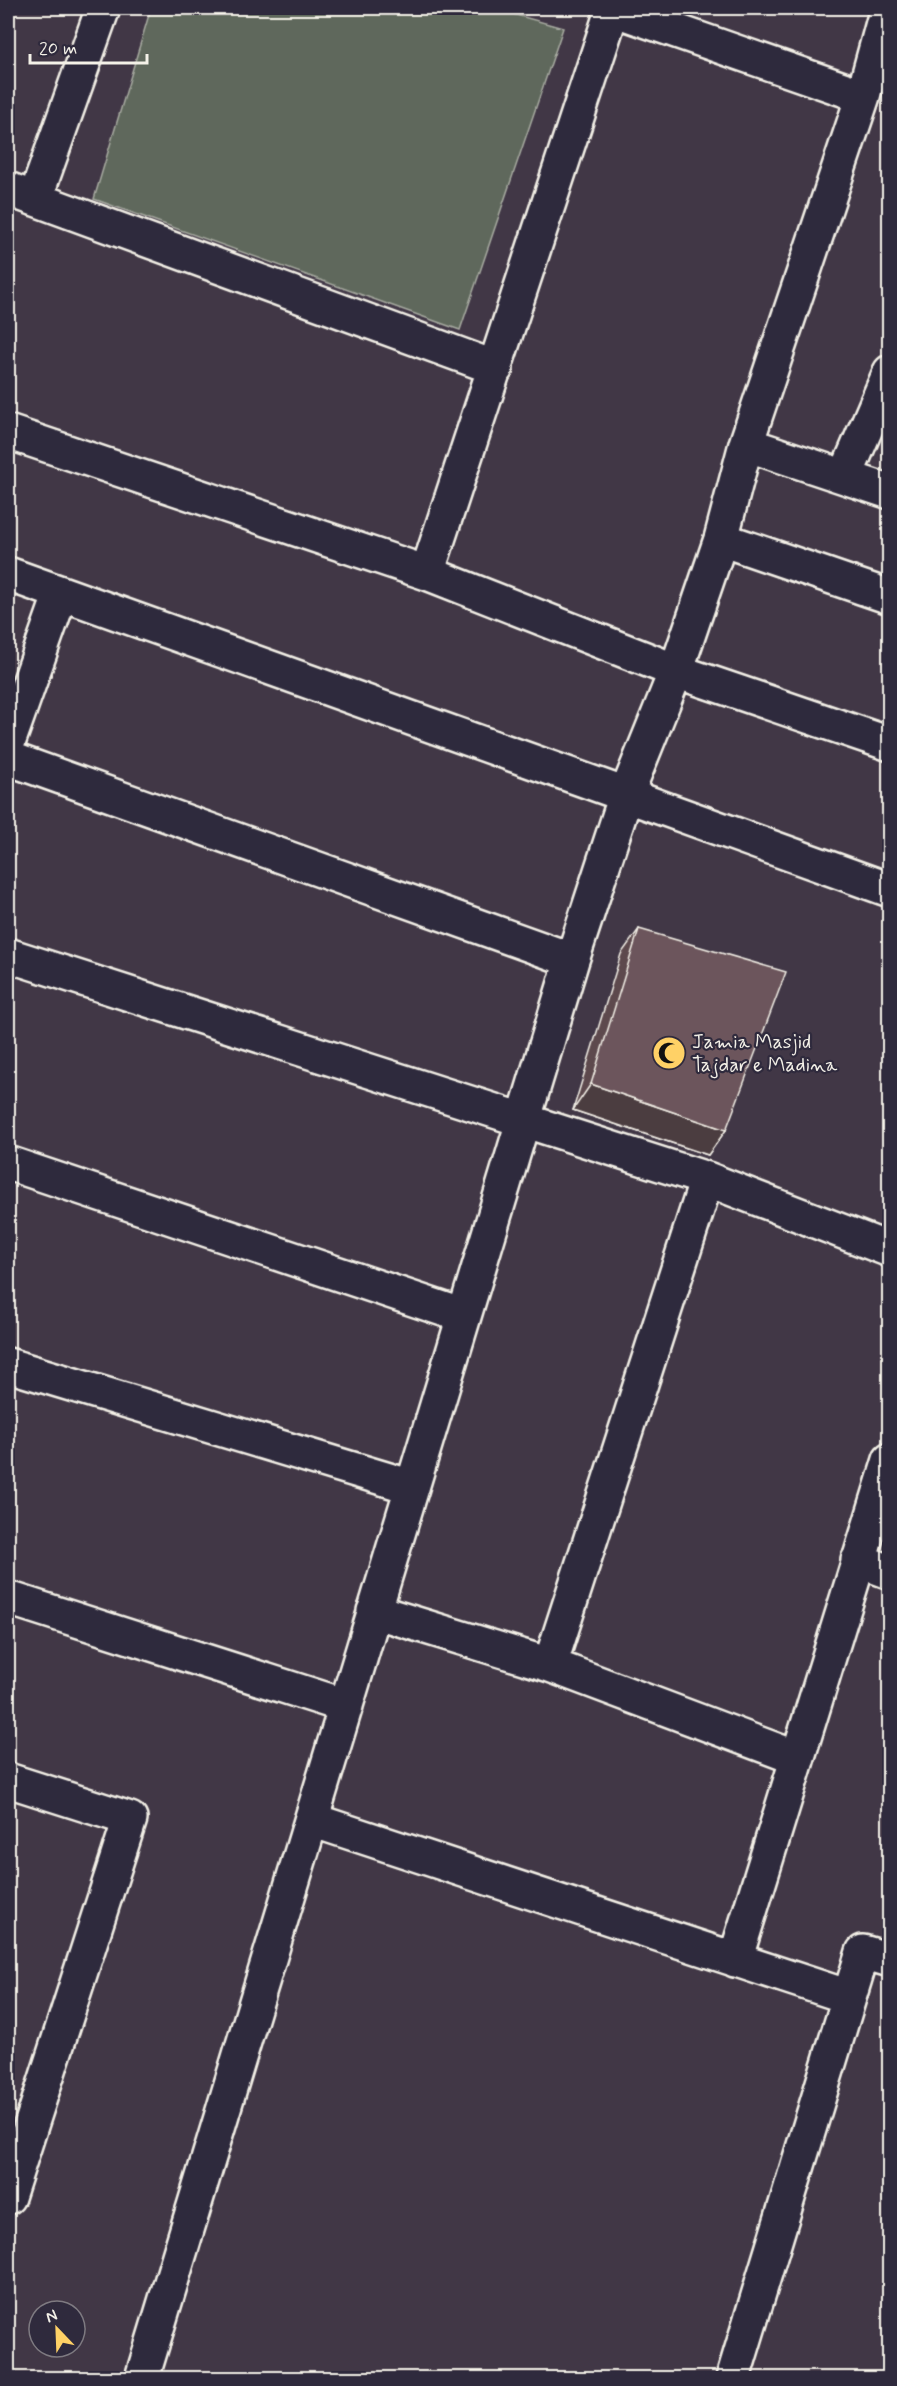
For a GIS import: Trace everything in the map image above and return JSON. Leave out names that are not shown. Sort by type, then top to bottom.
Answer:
[{"type":"street","points":[[103,8],[21,194],[496,368]]},
{"type":"street","points":[[427,573],[496,368],[611,8],[863,96]]},
{"type":"street","points":[[142,2379],[572,960],[626,795],[676,671],[721,539],[746,444],[863,96],[887,8]]},
{"type":"street","points":[[845,477],[890,372]]},
{"type":"street","points":[[8,432],[427,573],[676,671],[890,744]]},
{"type":"street","points":[[746,444],[890,492]]},
{"type":"street","points":[[721,539],[890,597]]},
{"type":"street","points":[[8,574],[890,890]]},
{"type":"street","points":[[8,743],[61,593]]},
{"type":"street","points":[[8,758],[572,960]]},
{"type":"street","points":[[8,955],[707,1179],[890,1250]]},
{"type":"street","points":[[8,1163],[464,1316]]},
{"type":"street","points":[[550,1665],[707,1179]]},
{"type":"street","points":[[8,1365],[412,1487]]},
{"type":"street","points":[[735,1959],[890,1460]]},
{"type":"street","points":[[858,1560],[890,1572]]},
{"type":"street","points":[[8,1598],[346,1706]]},
{"type":"street","points":[[374,1611],[550,1665],[797,1758]]},
{"type":"street","points":[[8,1780],[130,1820],[8,2197]]},
{"type":"street","points":[[312,1820],[849,1997]]},
{"type":"street","points":[[733,2379],[863,1952],[890,1960]]},
{"type":"green space","points":[[151,8],[491,8],[563,28],[460,330],[94,199]]},
{"type":"building","name":"Jamia Masjid Tajdar e Madina","points":[[639,929],[786,972],[726,1130],[591,1084]]},
{"type":"place","name":"Jamia Masjid Tajdar e Madina","points":[[669,1053]]}]
